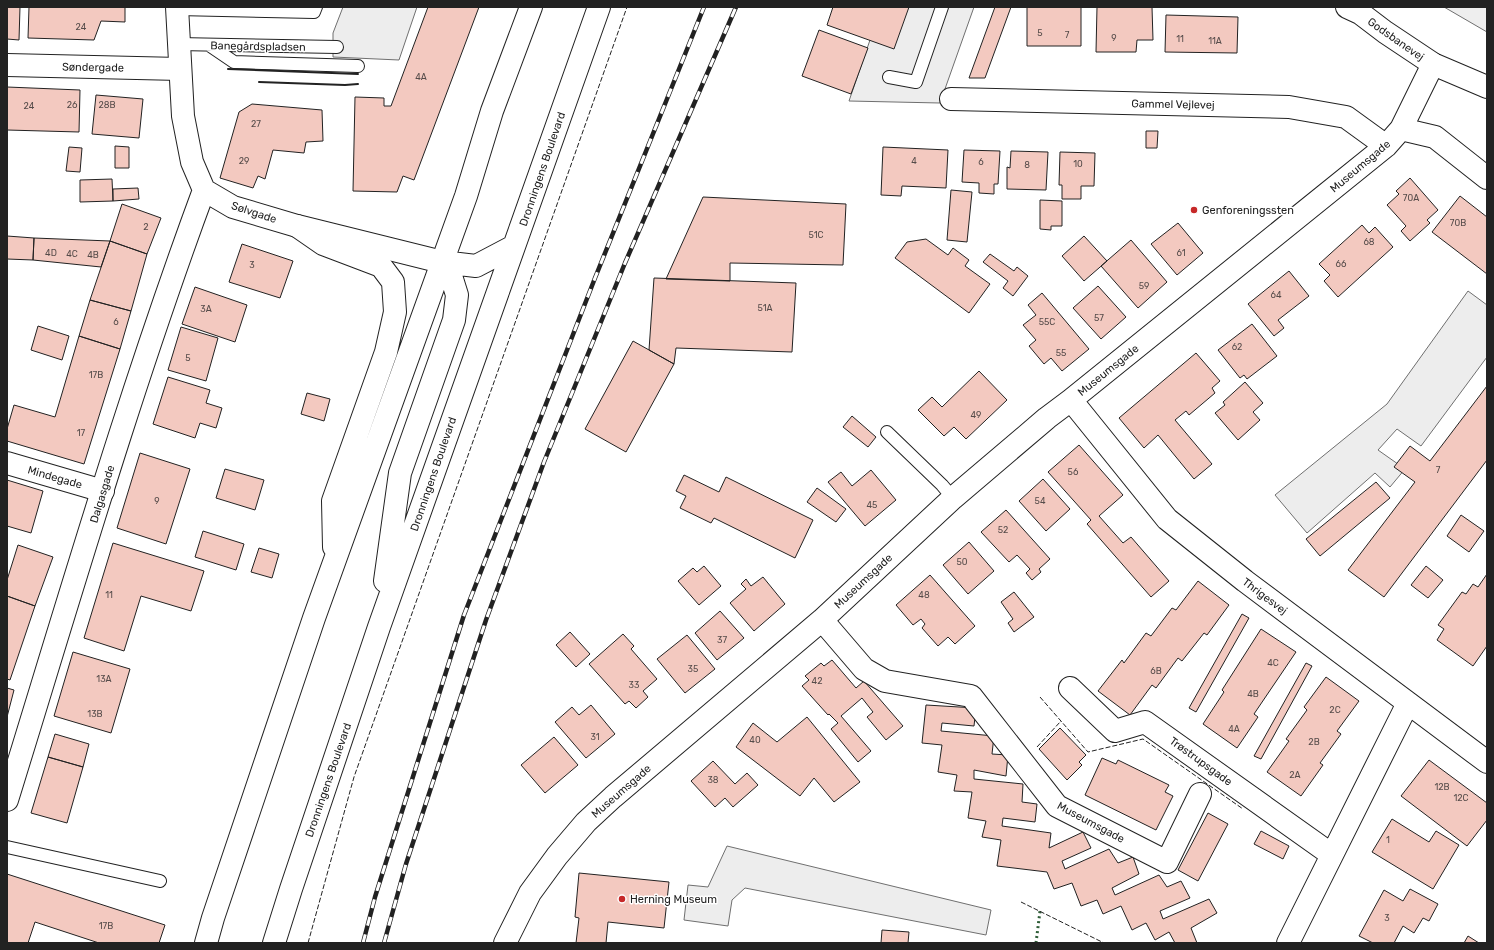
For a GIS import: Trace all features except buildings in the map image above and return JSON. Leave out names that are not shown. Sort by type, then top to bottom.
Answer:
[{"type":"street","points":[[206,943],[215,911],[335,560],[466,196],[492,112],[531,7]]},
{"type":"street","name":"Dronningens Boulevard","points":[[273,939],[379,627],[599,7]]},
{"type":"street","points":[[177,8],[183,116],[192,162],[204,190]]},
{"type":"street","name":"Godsbanevej","points":[[1355,9],[1385,32],[1433,64]]},
{"type":"street","points":[[1433,64],[1487,87]]},
{"type":"street","name":"Museumsgade","points":[[505,943],[530,893],[557,856],[586,822],[618,793],[822,620],[953,498],[1047,418],[1386,146],[1401,129],[1433,64]]},
{"type":"street","name":"Søndergade","points":[[7,65],[180,69]]},
{"type":"street","name":"Gammel Vejlevej","points":[[951,99],[1289,107],[1346,118],[1386,146]]},
{"type":"street","points":[[1401,129],[1435,137],[1487,178]]},
{"type":"street","name":"Sølvgade","points":[[204,190],[232,207],[297,226],[442,262],[476,266],[514,246]]},
{"type":"street","name":"Dalgasgade","points":[[7,800],[170,280],[204,190]]},
{"type":"street","points":[[297,226],[323,244],[381,266],[393,282],[395,312],[386,352],[333,501],[335,560]]},
{"type":"street","points":[[379,627],[400,473],[454,320],[457,295],[452,279],[442,262]]},
{"type":"street","name":"Thrigesvej","points":[[1071,400],[1167,519],[1245,581],[1487,762]]},
{"type":"street","name":"Mindegade","points":[[7,463],[103,491]]},
{"type":"street","name":"Museumsgade","points":[[822,620],[864,670],[885,681],[971,696],[1057,806],[1167,862],[1200,794]]},
{"type":"street","name":"Trøstrupsgade","points":[[1070,688],[1115,731],[1145,722],[1332,855]]},
{"type":"street","points":[[1288,943],[1408,703]]},
{"type":"lane","points":[[177,8],[314,12],[316,7]]},
{"type":"lane","points":[[889,78],[916,82],[942,7]]},
{"type":"lane","name":"Banegårdspladsen","points":[[178,44],[337,47]]},
{"type":"lane","points":[[209,45],[234,62],[358,66]]},
{"type":"lane","points":[[887,432],[942,485],[953,498]]},
{"type":"lane","points":[[7,847],[160,881]]},
{"type":"shaded area","points":[[343,7],[417,7],[399,60],[333,57],[333,33]]},
{"type":"shaded area","points":[[909,7],[974,7],[940,103],[849,101],[870,40]]},
{"type":"shaded area","points":[[1444,7],[1487,7],[1487,32]]},
{"type":"shaded area","points":[[1468,291],[1487,305],[1487,357],[1421,446],[1397,429],[1378,450],[1405,469],[1390,487],[1375,473],[1307,533],[1275,495],[1387,404]]},
{"type":"shaded area","points":[[727,846],[991,910],[986,935],[745,888],[732,900],[728,926],[684,920],[688,885],[708,887]]},
{"type":"railway","points":[[363,943],[375,897],[464,615],[595,278],[704,7]]},
{"type":"railway","points":[[384,943],[406,864],[486,620],[544,462],[625,263],[736,7]]},
{"type":"hedge","points":[[1036,943],[1040,911]]},
{"type":"fence","points":[[308,943],[354,777],[627,7]]},
{"type":"fence","points":[[1040,697],[1088,752],[1143,739],[1243,809]]},
{"type":"fence","points":[[1037,747],[1061,721]]},
{"type":"fence","points":[[1021,902],[1104,943]]},
{"type":"wall","points":[[228,69],[358,74]]},
{"type":"wall","points":[[259,82],[345,85],[358,84]]},
{"type":"place","name":"Genforeningssten","points":[[1194,210]]},
{"type":"place","name":"Herning Museum","points":[[622,899]]}]
